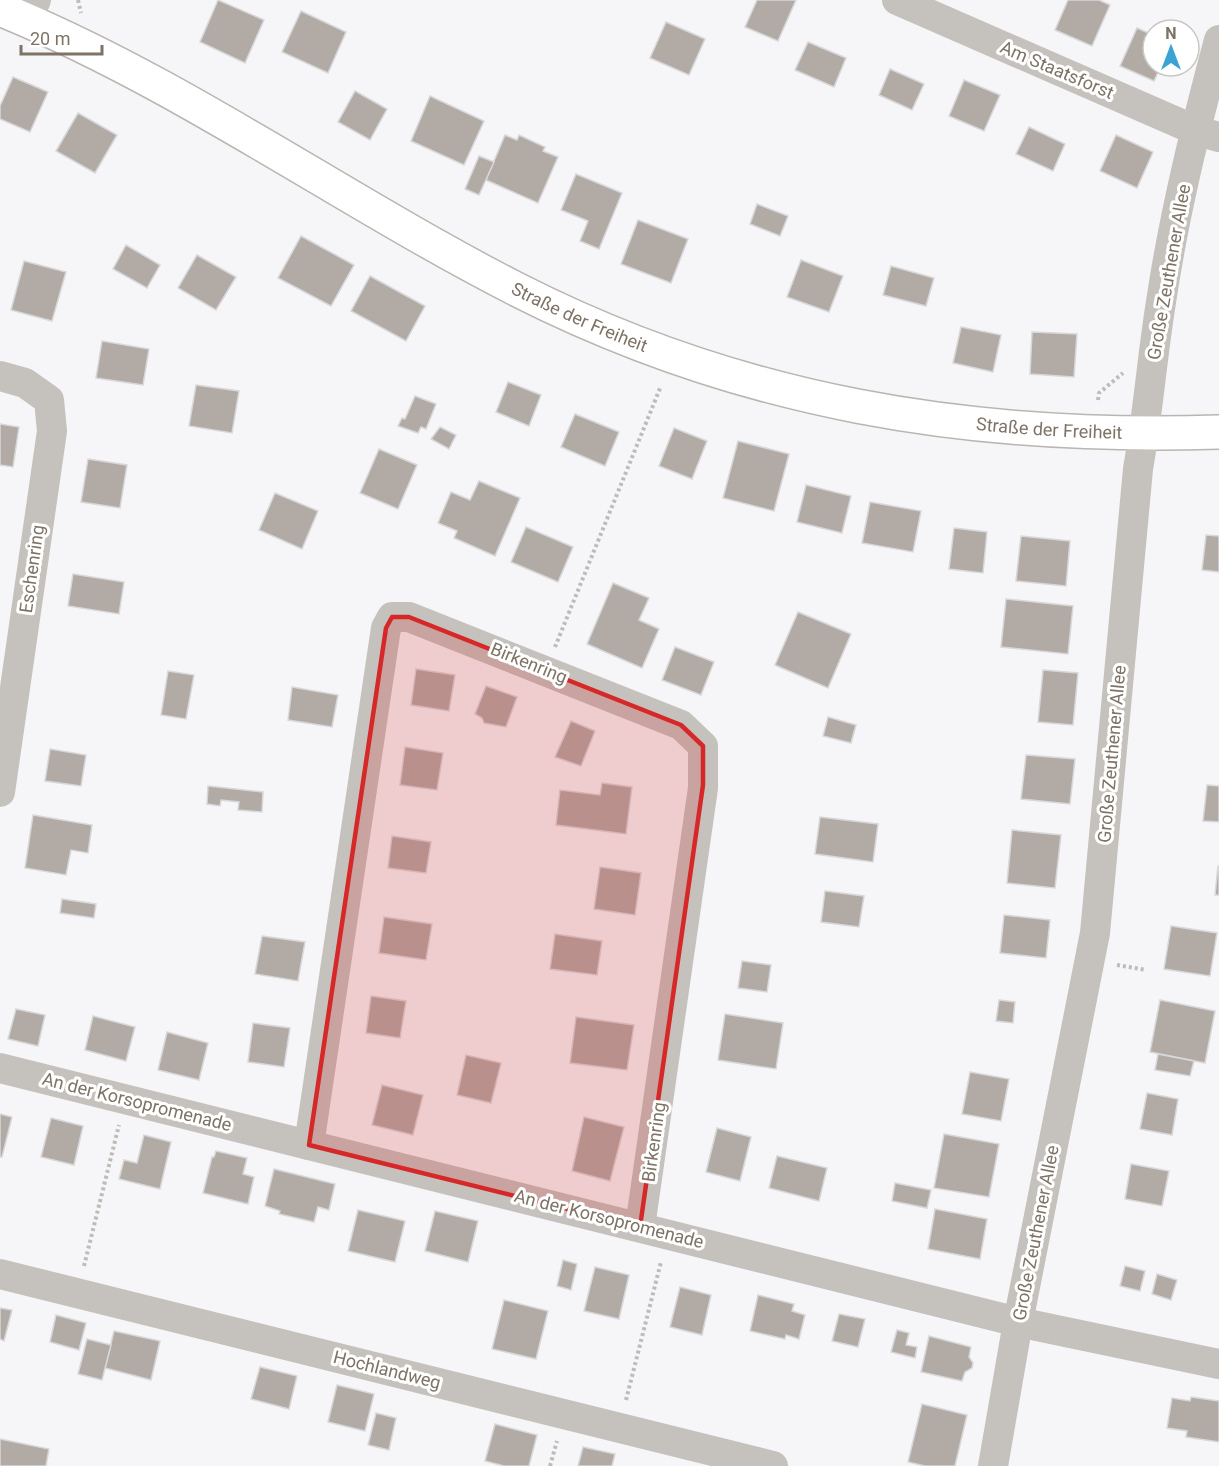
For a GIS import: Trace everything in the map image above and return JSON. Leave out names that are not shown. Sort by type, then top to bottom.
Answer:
[{"type":"street","name":"Am Staatsforst","points":[[897,0],[1207,134]]},
{"type":"street","name":"Straße der Freiheit","points":[[21,10],[515,288],[658,349],[791,393],[900,416],[1022,430],[1144,435],[1219,432]]},
{"type":"street","name":"Große Zeuthener Allee","points":[[993,1466],[1018,1322],[1095,933],[1138,469],[1161,300],[1207,134],[1219,40]]},
{"type":"street","name":"Eschenring","points":[[0,376],[25,383],[49,400],[52,431],[0,792]]},
{"type":"street","name":"Birkenring","points":[[309,1145],[386,628],[392,617],[409,617],[681,725],[703,746],[703,788],[654,1231]]},
{"type":"street","name":"An der Korsopromenade","points":[[0,1068],[1018,1322],[1219,1364]]},
{"type":"street","name":"Hochlandweg","points":[[0,1274],[773,1466]]},
{"type":"path","points":[[78,0],[82,18]]},
{"type":"path","points":[[546,670],[661,386]]},
{"type":"path","points":[[78,1293],[125,1098]]},
{"type":"path","points":[[620,1427],[654,1231]]},
{"type":"highlighted area","points":[[392,617],[409,617],[681,725],[703,746],[703,785],[640,1227],[309,1145],[386,628]]},
{"type":"building","points":[[218,0],[264,20],[245,63],[200,42]]},
{"type":"building","points":[[757,0],[796,0],[778,41],[745,27]]},
{"type":"building","points":[[1068,0],[1099,0],[1110,5],[1092,46],[1055,30]]},
{"type":"building","points":[[301,11],[346,32],[328,73],[282,52]]},
{"type":"building","points":[[666,22],[705,39],[689,75],[650,58]]},
{"type":"building","points":[[1137,28],[1141,30],[1141,75],[1120,66]]},
{"type":"building","points":[[808,42],[846,58],[834,87],[795,70]]},
{"type":"building","points":[[890,69],[924,84],[912,110],[879,95]]},
{"type":"building","points":[[13,77],[48,92],[30,132],[0,119],[0,106]]},
{"type":"building","points":[[964,80],[1000,95],[984,131],[949,116]]},
{"type":"building","points":[[355,91],[387,109],[370,140],[338,122]]},
{"type":"building","points":[[430,96],[484,121],[464,165],[411,141]]},
{"type":"building","points":[[78,113],[117,135],[95,173],[56,151]]},
{"type":"building","points":[[1029,127],[1065,144],[1053,171],[1016,154]]},
{"type":"building","points":[[505,135],[517,140],[519,135],[545,147],[543,151],[558,157],[538,203],[486,180]]},
{"type":"building","points":[[1116,135],[1153,152],[1137,188],[1100,171]]},
{"type":"building","points":[[479,156],[494,162],[479,195],[465,189]]},
{"type":"building","points":[[576,174],[622,193],[599,249],[580,241],[588,221],[561,210]]},
{"type":"building","points":[[757,204],[788,216],[780,236],[750,224]]},
{"type":"building","points":[[638,220],[688,239],[671,283],[621,264]]},
{"type":"building","points":[[301,236],[354,265],[331,306],[278,278]]},
{"type":"building","points":[[126,245],[160,265],[147,288],[113,269]]},
{"type":"building","points":[[197,255],[236,277],[216,310],[178,288]]},
{"type":"building","points":[[801,260],[843,276],[829,312],[787,297]]},
{"type":"building","points":[[24,261],[66,272],[52,321],[11,310]]},
{"type":"building","points":[[891,266],[934,278],[926,306],[883,295]]},
{"type":"building","points":[[370,276],[425,306],[406,341],[351,311]]},
{"type":"building","points":[[961,327],[1001,335],[993,372],[953,363]]},
{"type":"building","points":[[1032,332],[1077,334],[1074,377],[1030,374]]},
{"type":"building","points":[[102,341],[149,349],[143,385],[96,378]]},
{"type":"building","points":[[508,382],[541,395],[529,426],[496,412]]},
{"type":"building","points":[[196,385],[239,391],[232,433],[189,426]]},
{"type":"building","points":[[415,396],[436,404],[426,429],[421,427],[418,433],[398,426],[402,418],[405,419]]},
{"type":"building","points":[[575,414],[619,432],[605,466],[561,447]]},
{"type":"building","points":[[0,424],[19,427],[13,467],[0,465]]},
{"type":"building","points":[[440,427],[456,435],[449,449],[431,439]]},
{"type":"building","points":[[674,428],[707,441],[692,479],[659,466]]},
{"type":"building","points":[[738,441],[789,454],[774,511],[723,498]]},
{"type":"building","points":[[379,449],[417,465],[398,509],[360,493]]},
{"type":"building","points":[[88,459],[127,465],[120,508],[81,502]]},
{"type":"building","points":[[479,481],[520,498],[495,556],[454,538],[457,531],[438,523],[451,492],[470,500]]},
{"type":"building","points":[[806,485],[851,496],[842,533],[797,522]]},
{"type":"building","points":[[275,493],[318,511],[302,549],[259,530]]},
{"type":"building","points":[[870,502],[921,511],[913,552],[862,543]]},
{"type":"building","points":[[526,527],[573,547],[558,582],[511,562]]},
{"type":"building","points":[[954,528],[987,532],[983,573],[949,569]]},
{"type":"building","points":[[1206,535],[1219,536],[1219,572],[1202,570]]},
{"type":"building","points":[[1021,536],[1070,541],[1066,586],[1016,581]]},
{"type":"building","points":[[73,574],[124,582],[119,614],[68,606]]},
{"type":"building","points":[[613,583],[649,598],[639,620],[659,629],[642,668],[587,644]]},
{"type":"building","points":[[1006,599],[1073,606],[1068,654],[1001,647]]},
{"type":"building","points":[[798,612],[851,634],[828,688],[775,665]]},
{"type":"building","points":[[675,647],[714,662],[701,695],[662,680]]},
{"type":"building","points":[[416,669],[455,675],[449,711],[411,705]]},
{"type":"building","points":[[1043,670],[1078,673],[1073,725],[1038,722]]},
{"type":"building","points":[[168,671],[194,675],[186,719],[161,715]]},
{"type":"building","points":[[486,686],[517,697],[506,727],[484,723],[482,718],[475,714]]},
{"type":"building","points":[[292,687],[338,695],[332,727],[288,720]]},
{"type":"building","points":[[828,717],[856,725],[851,743],[823,736]]},
{"type":"building","points":[[571,721],[595,731],[581,766],[555,757]]},
{"type":"building","points":[[405,747],[443,753],[437,790],[400,785]]},
{"type":"building","points":[[50,749],[86,755],[81,786],[45,781]]},
{"type":"building","points":[[1026,755],[1075,759],[1070,804],[1021,799]]},
{"type":"building","points":[[602,783],[632,787],[626,834],[556,825],[560,790],[600,795]]},
{"type":"building","points":[[1207,785],[1219,786],[1219,822],[1203,821]]},
{"type":"building","points":[[208,786],[263,792],[262,812],[238,810],[239,802],[221,800],[220,806],[207,804]]},
{"type":"building","points":[[33,815],[92,825],[88,853],[71,850],[66,875],[25,868]]},
{"type":"building","points":[[820,817],[878,824],[873,862],[815,854]]},
{"type":"building","points":[[1012,830],[1061,835],[1055,888],[1007,883]]},
{"type":"building","points":[[392,836],[431,842],[426,873],[388,868]]},
{"type":"building","points":[[1218,866],[1219,895],[1215,895]]},
{"type":"building","points":[[600,867],[641,873],[635,915],[594,909]]},
{"type":"building","points":[[825,891],[864,896],[859,927],[821,922]]},
{"type":"building","points":[[62,899],[96,904],[94,918],[60,913]]},
{"type":"building","points":[[1004,915],[1050,920],[1046,958],[1000,953]]},
{"type":"building","points":[[384,917],[432,924],[426,960],[379,953]]},
{"type":"building","points":[[1171,926],[1217,933],[1210,976],[1164,969]]},
{"type":"building","points":[[555,934],[602,941],[597,975],[550,969]]},
{"type":"building","points":[[262,936],[305,942],[298,981],[255,974]]},
{"type":"building","points":[[742,961],[771,965],[767,992],[738,988]]},
{"type":"building","points":[[371,996],[406,1001],[400,1038],[366,1033]]},
{"type":"building","points":[[999,1000],[1015,1002],[1013,1023],[996,1021]]},
{"type":"building","points":[[1160,1000],[1215,1011],[1205,1063],[1150,1052]]},
{"type":"building","points":[[16,1009],[45,1015],[38,1046],[8,1039]]},
{"type":"building","points":[[725,1014],[783,1023],[776,1069],[718,1060]]},
{"type":"building","points":[[93,1016],[135,1027],[126,1061],[85,1050]]},
{"type":"building","points":[[576,1017],[634,1025],[627,1070],[570,1063]]},
{"type":"building","points":[[253,1023],[290,1028],[284,1067],[248,1062]]},
{"type":"building","points":[[167,1032],[208,1043],[199,1080],[158,1070]]},
{"type":"building","points":[[1158,1054],[1194,1061],[1190,1076],[1155,1070]]},
{"type":"building","points":[[466,1055],[501,1063],[491,1103],[457,1095]]},
{"type":"building","points":[[970,1072],[1009,1079],[1001,1121],[962,1114]]},
{"type":"building","points":[[382,1085],[423,1095],[413,1135],[372,1125]]},
{"type":"building","points":[[1147,1093],[1178,1099],[1172,1135],[1140,1129]]},
{"type":"building","points":[[0,1114],[12,1117],[2,1157],[0,1157]]},
{"type":"building","points":[[584,1117],[624,1127],[610,1181],[572,1171]]},
{"type":"building","points":[[51,1118],[83,1126],[74,1165],[41,1157]]},
{"type":"building","points":[[717,1128],[751,1137],[740,1181],[706,1172]]},
{"type":"building","points":[[944,1134],[999,1144],[989,1197],[934,1188]]},
{"type":"building","points":[[144,1135],[171,1142],[160,1189],[119,1179],[124,1160],[137,1163]]},
{"type":"building","points":[[216,1151],[247,1158],[243,1174],[254,1177],[248,1204],[203,1193],[212,1157]]},
{"type":"building","points":[[777,1156],[827,1168],[819,1201],[769,1188]]},
{"type":"building","points":[[1131,1164],[1169,1171],[1162,1206],[1125,1199]]},
{"type":"building","points":[[274,1169],[335,1184],[329,1210],[318,1207],[314,1222],[279,1214],[280,1211],[265,1206]]},
{"type":"building","points":[[895,1183],[931,1190],[927,1208],[892,1201]]},
{"type":"building","points":[[935,1209],[987,1219],[980,1259],[928,1249]]},
{"type":"building","points":[[358,1210],[405,1221],[395,1262],[348,1251]]},
{"type":"building","points":[[435,1211],[478,1221],[468,1262],[425,1251]]},
{"type":"building","points":[[563,1260],[577,1264],[571,1290],[557,1286]]},
{"type":"building","points":[[1125,1266],[1145,1271],[1140,1291],[1120,1286]]},
{"type":"building","points":[[595,1267],[629,1275],[619,1319],[584,1311]]},
{"type":"building","points":[[1157,1274],[1177,1280],[1171,1300],[1152,1294]]},
{"type":"building","points":[[680,1287],[711,1295],[702,1335],[670,1327]]},
{"type":"building","points":[[758,1295],[794,1304],[792,1311],[805,1315],[799,1339],[786,1335],[785,1339],[750,1331]]},
{"type":"building","points":[[504,1300],[548,1311],[536,1359],[492,1349]]},
{"type":"building","points":[[0,1308],[12,1310],[4,1341],[0,1339]]},
{"type":"building","points":[[839,1314],[865,1319],[858,1347],[832,1341]]},
{"type":"building","points":[[56,1315],[86,1323],[79,1350],[50,1342]]},
{"type":"building","points":[[897,1330],[909,1333],[906,1345],[917,1347],[915,1358],[891,1352]]},
{"type":"building","points":[[114,1331],[160,1341],[151,1380],[105,1368]]},
{"type":"building","points":[[929,1336],[971,1347],[969,1357],[973,1363],[972,1368],[965,1372],[962,1381],[921,1372]]},
{"type":"building","points":[[87,1339],[111,1345],[102,1380],[78,1374]]},
{"type":"building","points":[[260,1367],[297,1376],[289,1409],[251,1399]]},
{"type":"building","points":[[337,1385],[374,1394],[365,1431],[328,1422]]},
{"type":"building","points":[[1191,1397],[1219,1401],[1219,1442],[1186,1437],[1187,1431],[1167,1428],[1172,1398],[1190,1401]]},
{"type":"building","points":[[922,1404],[967,1415],[955,1466],[925,1466],[908,1462]]},
{"type":"building","points":[[376,1413],[396,1418],[389,1450],[368,1445]]},
{"type":"building","points":[[495,1424],[537,1435],[529,1466],[504,1466],[485,1461]]},
{"type":"building","points":[[0,1439],[49,1449],[46,1466],[0,1466]]},
{"type":"building","points":[[583,1447],[615,1454],[612,1466],[578,1466]]}]
